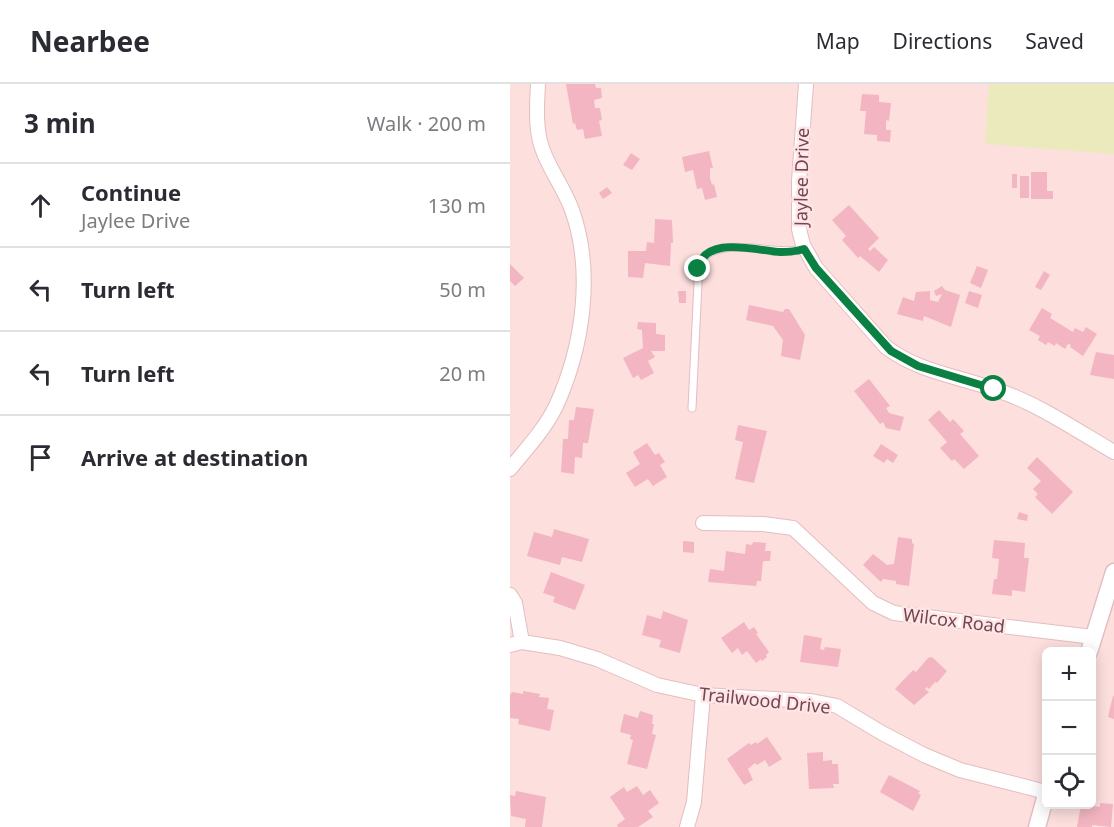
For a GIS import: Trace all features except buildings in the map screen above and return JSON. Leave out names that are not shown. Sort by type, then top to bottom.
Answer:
[{"type":"street","points":[[510,469],[555,408],[568,374],[578,336],[584,297],[582,247],[571,209],[541,146],[537,115],[538,84]]},
{"type":"street","name":"Jaylee Drive","points":[[806,84],[800,151],[799,229],[804,249],[816,268],[886,347],[899,356],[928,370],[1016,397],[1114,452]]},
{"type":"street","name":"Wilcox Road","points":[[703,523],[763,524],[794,528],[873,603],[894,613],[1091,644]]},
{"type":"street","points":[[1091,644],[1114,572]]},
{"type":"street","points":[[510,595],[515,603],[516,644]]},
{"type":"street","name":"Trailwood Drive","points":[[516,644],[570,650],[629,671],[657,685],[703,695],[811,701],[837,706],[882,734],[924,755],[960,770],[1042,793]]},
{"type":"street","points":[[687,827],[694,802],[703,695]]},
{"type":"street","points":[[1037,827],[1042,809]]},
{"type":"lane","points":[[692,408],[699,262],[708,253],[718,248],[781,252],[804,249]]},
{"type":"green space","points":[[989,84],[1114,84],[1114,154],[985,144]]},
{"type":"route","points":[[698,269],[703,256],[718,248],[781,252],[795,252],[804,249],[816,268],[891,351],[928,370],[994,389]]}]
